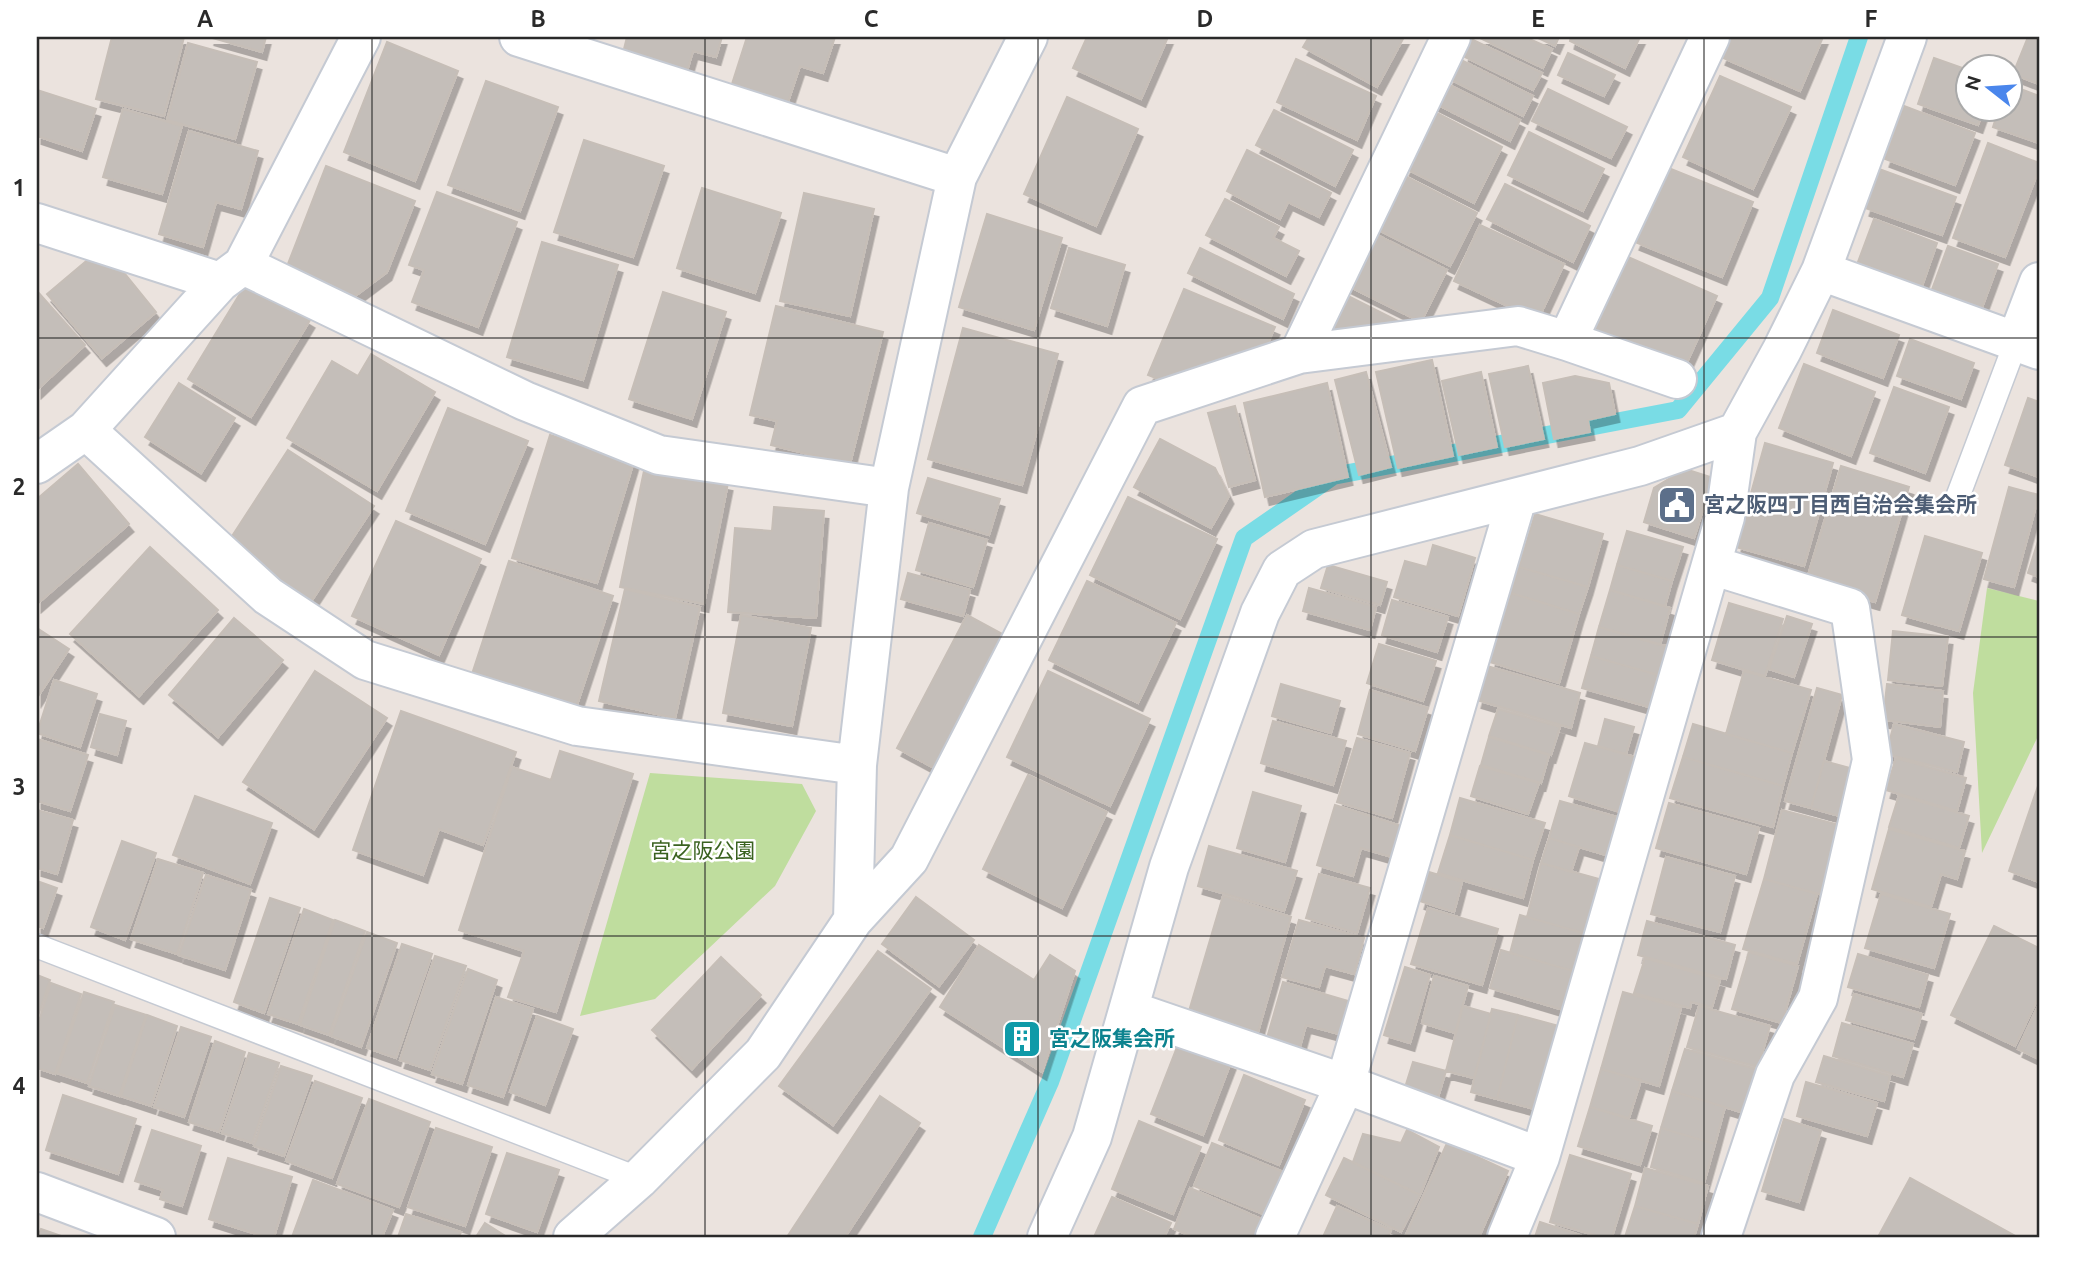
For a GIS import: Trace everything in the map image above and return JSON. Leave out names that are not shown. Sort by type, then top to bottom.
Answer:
[{"type":"street","points":[[37,464],[86,430],[231,273],[361,37]]},
{"type":"street","points":[[519,37],[569,43],[957,177]]},
{"type":"street","points":[[853,920],[857,765],[889,488],[957,177],[1028,37]]},
{"type":"street","points":[[1299,354],[1451,37]]},
{"type":"street","points":[[1567,341],[1710,37]]},
{"type":"street","points":[[1507,1237],[1540,1157],[1725,517],[1737,432],[1782,351],[1821,271],[1908,37]]},
{"type":"street","points":[[37,223],[231,273],[525,401],[659,455],[889,488]]},
{"type":"street","points":[[1821,271],[2028,346],[2039,282]]},
{"type":"street","points":[[573,1237],[639,1179],[763,1054],[853,920],[909,859],[1142,405],[1299,354],[1518,326],[1677,379]]},
{"type":"street","points":[[86,430],[268,596],[365,660],[577,726],[857,765]]},
{"type":"street","points":[[1047,1237],[1092,1137],[1170,867],[1261,612],[1282,570],[1314,549],[1640,466],[1737,432]]},
{"type":"street","points":[[1275,1237],[1345,1084],[1517,498]]},
{"type":"street","points":[[1711,565],[1850,608],[1872,760],[1818,998],[1775,1075],[1721,1237]]},
{"type":"street","points":[[1129,1010],[1345,1084],[1540,1157]]},
{"type":"street","points":[[37,1192],[156,1237]]},
{"type":"lane","points":[[1958,496],[2028,346]]},
{"type":"lane","points":[[37,946],[639,1179]]},
{"type":"green space","points":[[1987,588],[2039,601],[2039,734],[1982,853],[1973,693]]},
{"type":"green space","name":"宮之阪公園","points":[[650,773],[802,784],[816,811],[775,886],[655,999],[580,1016]]},
{"type":"building","points":[[112,37],[184,37],[164,116],[96,99]]},
{"type":"building","points":[[209,37],[266,37],[262,52]]},
{"type":"building","points":[[627,37],[722,37],[716,57],[693,51],[687,71],[623,53]]},
{"type":"building","points":[[747,37],[835,37],[823,73],[800,66],[787,105],[731,87]]},
{"type":"building","points":[[1087,37],[1168,37],[1141,99],[1073,68]]},
{"type":"building","points":[[1309,37],[1404,37],[1377,87],[1303,47]]},
{"type":"building","points":[[1478,37],[1525,37],[1552,49],[1543,68]]},
{"type":"building","points":[[1536,37],[1559,37],[1555,46]]},
{"type":"building","points":[[1571,37],[1640,37],[1625,68],[1570,41]]},
{"type":"building","points":[[1730,37],[1823,37],[1800,91],[1721,57]]},
{"type":"building","points":[[2028,37],[2039,37],[2039,84],[2024,78],[2022,52]]},
{"type":"building","points":[[1471,39],[1542,73],[1533,90],[1463,56]]},
{"type":"building","points":[[387,42],[458,71],[415,181],[344,152]]},
{"type":"building","points":[[188,43],[257,62],[235,139],[167,120]]},
{"type":"building","points":[[1568,53],[1615,75],[1604,96],[1558,75]]},
{"type":"building","points":[[1457,58],[1533,96],[1523,116],[1448,78]]},
{"type":"building","points":[[1934,58],[1954,65],[1954,117],[1918,104]]},
{"type":"building","points":[[1296,59],[1376,96],[1357,140],[1277,102]]},
{"type":"building","points":[[1720,76],[1791,107],[1753,189],[1683,157]]},
{"type":"building","points":[[486,81],[558,107],[520,211],[448,185]]},
{"type":"building","points":[[1445,83],[1520,120],[1510,141],[1434,103]]},
{"type":"building","points":[[1548,89],[1627,127],[1611,158],[1532,121]]},
{"type":"building","points":[[37,90],[96,109],[82,151],[37,136]]},
{"type":"building","points":[[2024,90],[2039,96],[2039,143],[1993,127],[1995,122],[2024,122]]},
{"type":"building","points":[[1067,97],[1138,129],[1096,226],[1024,194]]},
{"type":"building","points":[[1904,106],[1975,133],[1955,185],[1885,159]]},
{"type":"building","points":[[123,109],[182,126],[162,194],[103,177]]},
{"type":"building","points":[[1274,110],[1353,150],[1335,186],[1256,145]]},
{"type":"building","points":[[1433,111],[1502,147],[1474,203],[1405,168]]},
{"type":"building","points":[[189,131],[258,151],[241,209],[216,202],[203,247],[159,234]]},
{"type":"building","points":[[1529,132],[1604,169],[1583,211],[1508,175]]},
{"type":"building","points":[[584,140],[664,166],[633,257],[554,232]]},
{"type":"building","points":[[1988,143],[2039,163],[2005,257],[1953,238]]},
{"type":"building","points":[[1247,150],[1331,193],[1319,217],[1288,202],[1280,219],[1227,191]]},
{"type":"building","points":[[326,166],[415,201],[387,272],[355,296],[286,269]]},
{"type":"building","points":[[1666,167],[1753,202],[1722,277],[1635,242]]},
{"type":"building","points":[[1879,169],[1956,197],[1942,235],[1865,208]]},
{"type":"building","points":[[1401,174],[1477,213],[1450,266],[1373,227]]},
{"type":"building","points":[[1505,184],[1590,226],[1573,262],[1487,219]]},
{"type":"building","points":[[702,188],[781,213],[755,293],[677,268]]},
{"type":"building","points":[[437,192],[517,222],[478,327],[412,302],[424,270],[409,265]]},
{"type":"building","points":[[804,193],[874,209],[850,316],[780,301]]},
{"type":"building","points":[[1225,199],[1279,227],[1273,238],[1299,251],[1286,276],[1206,235]]},
{"type":"building","points":[[987,214],[1062,238],[1034,330],[959,307]]},
{"type":"building","points":[[1874,219],[1937,243],[1922,286],[1858,262]]},
{"type":"building","points":[[1480,225],[1564,264],[1538,320],[1454,281]]},
{"type":"building","points":[[1367,230],[1447,270],[1421,322],[1342,283]]},
{"type":"building","points":[[542,242],[618,265],[583,380],[507,357]]},
{"type":"building","points":[[1948,246],[1998,264],[1980,313],[1930,295]]},
{"type":"building","points":[[103,247],[156,312],[102,358],[47,294]]},
{"type":"building","points":[[1069,248],[1125,265],[1107,326],[1051,308]]},
{"type":"building","points":[[1200,248],[1294,294],[1283,319],[1188,273]]},
{"type":"building","points":[[1628,257],[1717,296],[1684,369],[1595,330]]},
{"type":"building","points":[[247,282],[310,320],[251,417],[188,379]]},
{"type":"building","points":[[1184,289],[1275,327],[1264,352],[1168,383],[1148,375]]},
{"type":"building","points":[[37,291],[85,345],[37,390]]},
{"type":"building","points":[[663,292],[726,312],[692,419],[629,399]]},
{"type":"building","points":[[1342,293],[1400,322],[1346,339],[1324,328]]},
{"type":"building","points":[[776,306],[883,332],[850,464],[771,445],[777,421],[750,415]]},
{"type":"building","points":[[1833,310],[1899,335],[1883,378],[1817,353]]},
{"type":"building","points":[[963,328],[1058,354],[1022,485],[928,459]]},
{"type":"building","points":[[1910,339],[1974,363],[1961,399],[1897,376]]},
{"type":"building","points":[[371,354],[435,392],[377,491],[287,438],[332,361],[358,376]]},
{"type":"building","points":[[1432,360],[1453,456],[1398,468],[1376,372]]},
{"type":"building","points":[[1804,364],[1875,392],[1851,456],[1779,428]]},
{"type":"building","points":[[1528,366],[1544,439],[1505,447],[1489,374]]},
{"type":"building","points":[[1366,372],[1391,467],[1359,475],[1335,380]]},
{"type":"building","points":[[1481,372],[1497,447],[1459,455],[1442,381]]},
{"type":"building","points":[[1575,376],[1609,383],[1615,414],[1588,420],[1590,432],[1554,439],[1543,383]]},
{"type":"building","points":[[179,383],[235,418],[201,473],[145,437]]},
{"type":"building","points":[[1327,383],[1348,477],[1265,497],[1244,403]]},
{"type":"building","points":[[1894,387],[1949,407],[1925,473],[1870,453]]},
{"type":"building","points":[[2028,398],[2039,402],[2039,477],[2005,465]]},
{"type":"building","points":[[1235,406],[1255,480],[1229,487],[1208,413]]},
{"type":"building","points":[[448,408],[528,441],[485,544],[406,511]]},
{"type":"building","points":[[550,435],[634,461],[597,583],[512,558]]},
{"type":"building","points":[[1160,439],[1215,468],[1229,496],[1211,528],[1134,487]]},
{"type":"building","points":[[1765,443],[1833,463],[1804,566],[1736,547]]},
{"type":"building","points":[[288,450],[374,506],[310,603],[225,547]]},
{"type":"building","points":[[78,464],[129,524],[37,604],[37,499]]},
{"type":"building","points":[[645,466],[728,483],[704,604],[620,587]]},
{"type":"building","points":[[1841,466],[1909,487],[1875,602],[1806,582]]},
{"type":"building","name":"宮之阪四丁目西自治会集会所","points":[[1685,469],[1713,478],[1694,538],[1644,522],[1654,488]]},
{"type":"building","points":[[928,478],[1000,499],[989,535],[917,513]]},
{"type":"building","points":[[2009,487],[2039,495],[2014,587],[1984,579]]},
{"type":"building","points":[[1128,497],[1217,539],[1180,619],[1090,575]]},
{"type":"building","points":[[774,507],[824,511],[816,618],[728,612],[735,528],[772,531]]},
{"type":"building","points":[[1535,514],[1603,534],[1588,587],[1519,567]]},
{"type":"building","points":[[396,521],[481,559],[439,655],[352,616]]},
{"type":"building","points":[[929,523],[987,540],[973,587],[916,570]]},
{"type":"building","points":[[1627,531],[1683,547],[1672,581],[1617,565]]},
{"type":"building","points":[[1925,536],[1982,553],[1959,631],[1902,615]]},
{"type":"building","points":[[2039,538],[2039,577],[2028,573]]},
{"type":"building","points":[[1433,545],[1475,558],[1458,616],[1394,597],[1405,561],[1427,567]]},
{"type":"building","points":[[150,547],[218,610],[139,696],[70,634]]},
{"type":"building","points":[[509,561],[613,596],[575,711],[471,677]]},
{"type":"building","points":[[1328,565],[1387,582],[1380,605],[1321,588]]},
{"type":"building","points":[[1617,565],[1672,581],[1665,606],[1610,590]]},
{"type":"building","points":[[1519,567],[1588,587],[1579,614],[1511,593]]},
{"type":"building","points":[[908,573],[970,590],[963,616],[901,599]]},
{"type":"building","points":[[1087,581],[1176,623],[1138,703],[1049,660]]},
{"type":"building","points":[[1309,588],[1376,607],[1370,630],[1303,611]]},
{"type":"building","points":[[625,589],[700,607],[675,718],[599,701]]},
{"type":"building","points":[[1610,590],[1670,608],[1660,645],[1599,627]]},
{"type":"building","points":[[1511,593],[1579,614],[1559,683],[1490,662]]},
{"type":"building","points":[[1392,600],[1448,617],[1437,652],[1382,635]]},
{"type":"building","points":[[1729,603],[1783,619],[1765,676],[1712,660]]},
{"type":"building","points":[[741,615],[811,628],[792,726],[723,713]]},
{"type":"building","points":[[967,615],[1004,635],[934,768],[897,748]]},
{"type":"building","points":[[1787,616],[1812,624],[1794,677],[1769,669]]},
{"type":"building","points":[[234,618],[283,660],[218,737],[169,695]]},
{"type":"building","points":[[1599,627],[1670,647],[1662,676],[1591,656]]},
{"type":"building","points":[[37,628],[69,649],[37,698]]},
{"type":"building","points":[[1893,631],[1948,637],[1942,686],[1888,680]]},
{"type":"building","points":[[1379,644],[1436,661],[1423,701],[1367,683]]},
{"type":"building","points":[[1591,656],[1658,675],[1649,707],[1582,688]]},
{"type":"building","points":[[1487,666],[1580,693],[1571,728],[1477,700]]},
{"type":"building","points":[[315,671],[387,718],[314,829],[243,782]]},
{"type":"building","points":[[1048,671],[1150,719],[1110,806],[1007,757]]},
{"type":"building","points":[[1744,671],[1811,690],[1792,753],[1726,734]]},
{"type":"building","points":[[54,680],[97,694],[80,747],[37,733]]},
{"type":"building","points":[[1281,684],[1340,701],[1331,733],[1272,716]]},
{"type":"building","points":[[1887,684],[1943,691],[1940,727],[1883,720]]},
{"type":"building","points":[[1817,688],[1842,695],[1811,808],[1785,801]]},
{"type":"building","points":[[1370,690],[1428,708],[1415,751],[1358,734]]},
{"type":"building","points":[[1498,709],[1560,727],[1551,755],[1489,736]]},
{"type":"building","points":[[401,711],[516,752],[483,845],[439,829],[423,875],[353,850]]},
{"type":"building","points":[[100,714],[126,721],[117,755],[91,747]]},
{"type":"building","points":[[1605,719],[1634,727],[1626,754],[1598,746]]},
{"type":"building","points":[[1273,721],[1346,741],[1333,785],[1261,763]]},
{"type":"building","points":[[1693,724],[1792,753],[1783,786],[1683,757]]},
{"type":"building","points":[[1894,724],[1964,742],[1957,772],[1886,754]]},
{"type":"building","points":[[1489,737],[1549,755],[1541,783],[1481,765]]},
{"type":"building","points":[[1357,738],[1410,753],[1392,818],[1337,802]]},
{"type":"building","points":[[37,739],[88,755],[70,811],[37,801]]},
{"type":"building","points":[[1585,743],[1635,757],[1620,812],[1569,796]]},
{"type":"building","points":[[560,751],[633,774],[556,1012],[508,997],[524,951],[459,930],[512,767],[551,780]]},
{"type":"building","points":[[1683,757],[1783,786],[1773,827],[1670,798]]},
{"type":"building","points":[[1896,758],[1966,778],[1957,811],[1886,790]]},
{"type":"building","points":[[1824,761],[1857,770],[1843,817],[1811,808]]},
{"type":"building","points":[[1480,766],[1539,783],[1528,814],[1471,796]]},
{"type":"building","points":[[1028,775],[1107,812],[1062,908],[983,869]]},
{"type":"building","points":[[2039,783],[2039,882],[2009,871]]},
{"type":"building","points":[[1253,792],[1301,806],[1285,862],[1237,848]]},
{"type":"building","points":[[1899,795],[1969,816],[1959,848],[1889,827]]},
{"type":"building","points":[[195,796],[272,823],[250,884],[173,855]]},
{"type":"building","points":[[1460,798],[1545,823],[1533,860],[1450,835]]},
{"type":"building","points":[[1560,801],[1617,817],[1606,855],[1549,838]]},
{"type":"building","points":[[1669,803],[1759,828],[1746,874],[1656,848]]},
{"type":"building","points":[[1335,805],[1401,826],[1392,857],[1361,848],[1353,876],[1317,865]]},
{"type":"building","points":[[37,810],[73,820],[57,874],[37,868]]},
{"type":"building","points":[[1782,810],[1843,826],[1823,895],[1764,879]]},
{"type":"building","points":[[1889,829],[1965,851],[1957,879],[1941,874],[1931,907],[1872,889]]},
{"type":"building","points":[[1450,835],[1533,860],[1523,898],[1438,873]]},
{"type":"building","points":[[1549,838],[1579,847],[1571,872],[1541,863]]},
{"type":"building","points":[[122,841],[156,853],[125,940],[91,927]]},
{"type":"building","points":[[1209,846],[1297,871],[1284,911],[1198,886]]},
{"type":"building","points":[[1666,857],[1735,876],[1720,932],[1651,914]]},
{"type":"building","points":[[158,859],[203,873],[177,954],[131,939]]},
{"type":"building","points":[[1541,863],[1606,881],[1590,935],[1527,917]]},
{"type":"building","points":[[1429,872],[1462,882],[1454,912],[1420,901]]},
{"type":"building","points":[[1319,874],[1370,888],[1357,933],[1306,918]]},
{"type":"building","points":[[206,875],[251,890],[225,970],[179,955]]},
{"type":"building","points":[[1764,879],[1817,894],[1797,964],[1743,949]]},
{"type":"building","points":[[37,881],[57,888],[43,928],[37,926]]},
{"type":"building","points":[[1881,894],[1950,914],[1934,968],[1865,948]]},
{"type":"building","points":[[1223,896],[1291,917],[1258,1032],[1189,1011]]},
{"type":"building","points":[[916,897],[974,940],[939,986],[882,944]]},
{"type":"building","points":[[270,898],[300,908],[264,1013],[234,1002]]},
{"type":"building","points":[[1428,908],[1498,929],[1482,985],[1411,964]]},
{"type":"building","points":[[304,909],[333,920],[298,1024],[268,1014]]},
{"type":"building","points":[[1520,915],[1590,935],[1580,973],[1510,953]]},
{"type":"building","points":[[335,920],[365,931],[329,1035],[300,1025]]},
{"type":"building","points":[[1299,920],[1364,938],[1354,974],[1325,966],[1319,987],[1282,977]]},
{"type":"building","points":[[1647,921],[1735,945],[1726,979],[1638,955]]},
{"type":"building","points":[[1994,926],[2039,948],[2039,996],[2015,1046],[1951,1015]]},
{"type":"building","points":[[367,932],[397,943],[361,1047],[331,1036]]},
{"type":"building","points":[[402,944],[432,954],[396,1058],[367,1048]]},
{"type":"building","name":"宮之阪集会所","points":[[979,945],[1034,980],[1050,955],[1075,971],[1042,1072],[940,1007]]},
{"type":"building","points":[[1501,950],[1580,973],[1570,1012],[1490,988]]},
{"type":"building","points":[[878,951],[931,989],[833,1125],[779,1086]]},
{"type":"building","points":[[1749,952],[1798,966],[1782,1023],[1732,1009]]},
{"type":"building","points":[[1858,954],[1928,975],[1919,1007],[1848,987]]},
{"type":"building","points":[[435,956],[466,966],[430,1070],[400,1060]]},
{"type":"building","points":[[721,957],[761,995],[692,1069],[652,1030]]},
{"type":"building","points":[[1645,958],[1720,980],[1712,1007],[1691,1002],[1690,1008],[1634,993]]},
{"type":"building","points":[[1405,967],[1430,975],[1410,1043],[1384,1035]]},
{"type":"building","points":[[468,969],[497,980],[462,1084],[432,1074]]},
{"type":"building","points":[[37,975],[50,980],[37,1019]]},
{"type":"building","points":[[1434,976],[1468,986],[1455,1033],[1422,1023]]},
{"type":"building","points":[[1283,982],[1348,1001],[1339,1034],[1306,1025],[1298,1054],[1265,1045]]},
{"type":"building","points":[[51,983],[81,994],[55,1074],[37,1068],[37,1027]]},
{"type":"building","points":[[84,992],[114,1002],[87,1083],[57,1073]]},
{"type":"building","points":[[1623,992],[1681,1008],[1659,1086],[1601,1069]]},
{"type":"building","points":[[1854,994],[1922,1014],[1914,1039],[1846,1020]]},
{"type":"building","points":[[496,997],[533,1009],[503,1097],[468,1085]]},
{"type":"building","points":[[2039,1004],[2039,1059],[2018,1049]]},
{"type":"building","points":[[115,1005],[146,1015],[119,1096],[89,1086]]},
{"type":"building","points":[[1463,1006],[1491,1014],[1474,1078],[1446,1071]]},
{"type":"building","points":[[1699,1006],[1770,1026],[1758,1067],[1687,1047]]},
{"type":"building","points":[[1492,1009],[1518,1015],[1497,1099],[1471,1092]]},
{"type":"building","points":[[147,1015],[177,1026],[151,1106],[121,1096]]},
{"type":"building","points":[[1518,1015],[1566,1028],[1542,1111],[1497,1099]]},
{"type":"building","points":[[537,1016],[573,1029],[545,1105],[510,1092]]},
{"type":"building","points":[[1842,1023],[1913,1044],[1903,1077],[1833,1056]]},
{"type":"building","points":[[181,1027],[211,1037],[184,1117],[154,1107]]},
{"type":"building","points":[[215,1041],[245,1052],[219,1132],[189,1122]]},
{"type":"building","points":[[1179,1042],[1231,1062],[1203,1135],[1151,1114]]},
{"type":"building","points":[[1685,1049],[1756,1069],[1744,1113],[1672,1091]]},
{"type":"building","points":[[249,1053],[279,1063],[252,1143],[222,1133]]},
{"type":"building","points":[[1824,1056],[1890,1076],[1884,1101],[1816,1082]]},
{"type":"building","points":[[1413,1062],[1446,1071],[1435,1107],[1402,1097]]},
{"type":"building","points":[[281,1066],[312,1076],[284,1156],[254,1146]]},
{"type":"building","points":[[1601,1069],[1641,1080],[1629,1118],[1590,1107]]},
{"type":"building","points":[[1244,1075],[1305,1100],[1279,1165],[1219,1140]]},
{"type":"building","points":[[315,1081],[362,1098],[332,1178],[286,1161]]},
{"type":"building","points":[[1806,1082],[1877,1103],[1867,1136],[1797,1116]]},
{"type":"building","points":[[1672,1091],[1725,1107],[1715,1144],[1661,1128]]},
{"type":"building","points":[[63,1095],[136,1119],[118,1174],[46,1150]]},
{"type":"building","points":[[880,1096],[920,1123],[845,1237],[787,1237]]},
{"type":"building","points":[[369,1099],[430,1122],[399,1207],[337,1184]]},
{"type":"building","points":[[1590,1107],[1652,1126],[1640,1165],[1578,1146]]},
{"type":"building","points":[[1784,1119],[1821,1131],[1799,1202],[1762,1191]]},
{"type":"building","points":[[1139,1121],[1201,1147],[1173,1214],[1112,1189]]},
{"type":"building","points":[[436,1128],[492,1147],[465,1226],[408,1207]]},
{"type":"building","points":[[1661,1128],[1715,1144],[1704,1183],[1651,1167]]},
{"type":"building","points":[[152,1130],[201,1146],[182,1206],[160,1199],[163,1190],[135,1181]]},
{"type":"building","points":[[1407,1130],[1439,1147],[1420,1195],[1353,1162],[1363,1134],[1401,1143]]},
{"type":"building","points":[[1212,1143],[1286,1173],[1268,1216],[1194,1186]]},
{"type":"building","points":[[1447,1143],[1508,1171],[1479,1237],[1405,1237]]},
{"type":"building","points":[[507,1153],[559,1170],[537,1232],[486,1214]]},
{"type":"building","points":[[1570,1155],[1631,1174],[1612,1237],[1601,1237],[1550,1222]]},
{"type":"building","points":[[228,1158],[292,1177],[274,1237],[266,1237],[209,1219]]},
{"type":"building","points":[[1344,1158],[1420,1195],[1401,1232],[1326,1195]]},
{"type":"building","points":[[1645,1168],[1708,1186],[1698,1224],[1635,1206]]},
{"type":"building","points":[[1910,1178],[2017,1237],[1878,1237]]},
{"type":"building","points":[[313,1180],[393,1210],[382,1237],[292,1237]]},
{"type":"building","points":[[1190,1188],[1266,1221],[1259,1237],[1193,1237],[1174,1229]]},
{"type":"building","points":[[1112,1197],[1171,1223],[1164,1237],[1094,1237]]},
{"type":"building","points":[[1337,1206],[1391,1230],[1388,1237],[1323,1237]]},
{"type":"building","points":[[1635,1206],[1698,1224],[1694,1237],[1625,1237]]},
{"type":"building","points":[[406,1214],[461,1232],[459,1237],[398,1237]]},
{"type":"building","points":[[1540,1222],[1580,1235],[1535,1237]]},
{"type":"building","points":[[485,1223],[507,1237],[476,1237]]},
{"type":"building","points":[[41,1229],[64,1237],[38,1237]]},
{"type":"waterway","points":[[982,1237],[1050,1082],[1244,538],[1333,476],[1678,410],[1770,298],[1859,37]]},
{"type":"place","name":"宮之阪四丁目西自治会集会所","points":[[1677,505]]},
{"type":"place","name":"宮之阪集会所","points":[[1022,1039]]}]
